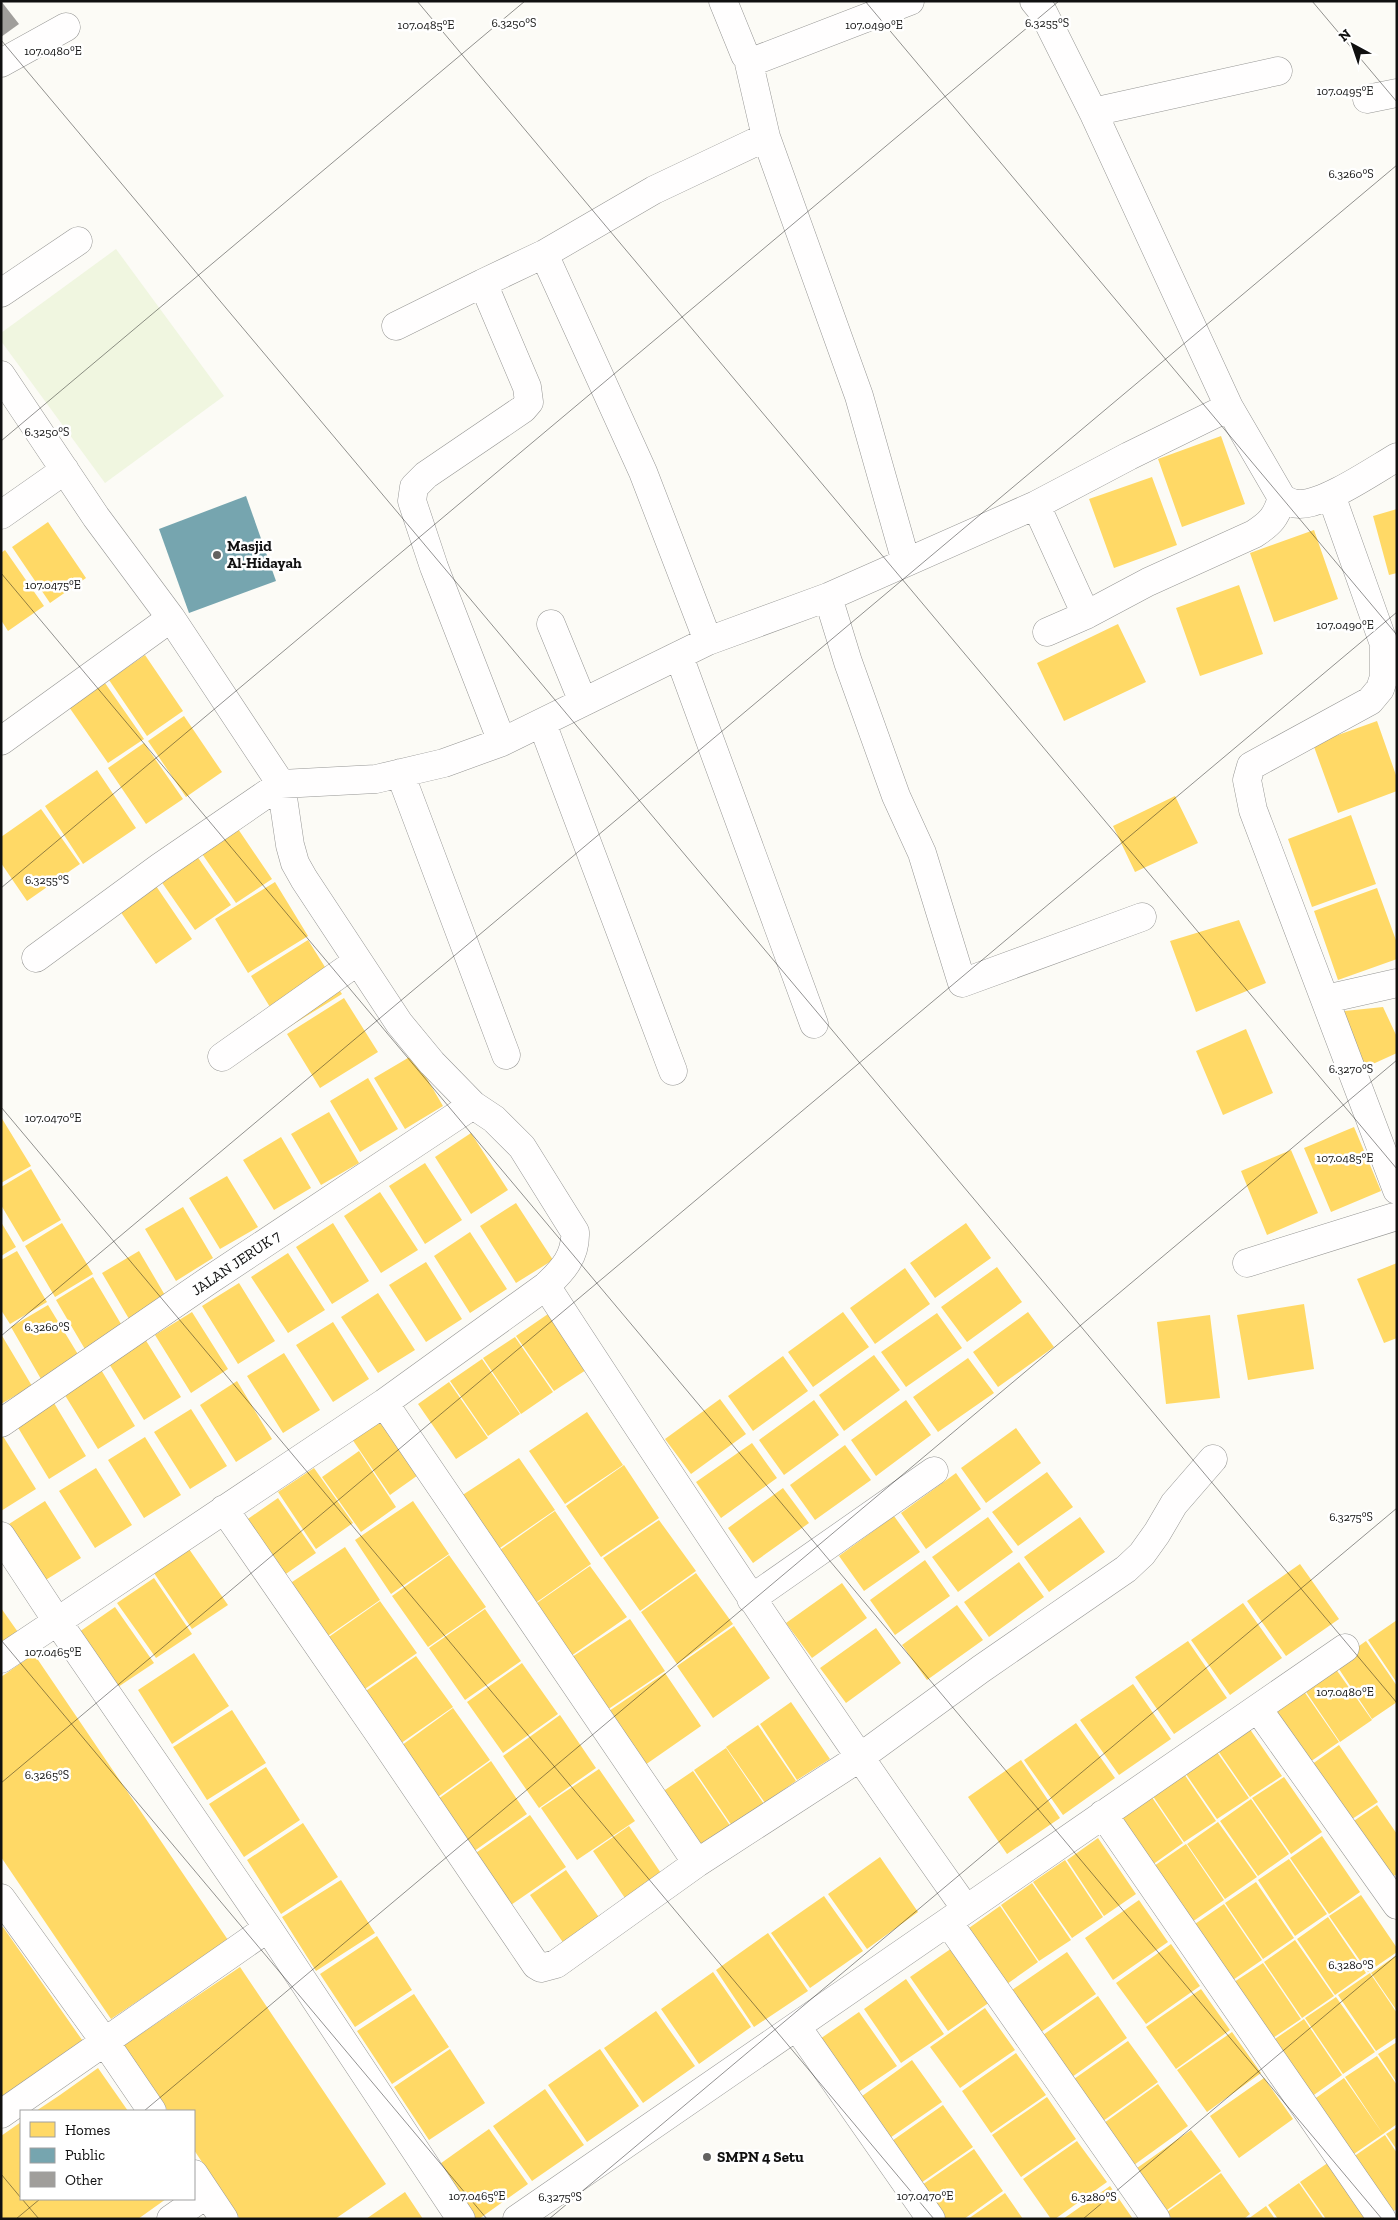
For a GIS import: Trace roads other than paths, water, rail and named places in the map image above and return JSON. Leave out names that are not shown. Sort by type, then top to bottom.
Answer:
[{"type":"street","points":[[723,1],[748,59],[766,137],[858,396],[906,562]]},
{"type":"street","points":[[748,59],[754,61],[910,1]]},
{"type":"street","points":[[1034,1],[1043,12],[1093,112],[1229,407],[1282,498],[1292,503],[1302,504],[1331,495],[1397,457]]},
{"type":"street","points":[[1,63],[66,27]]},
{"type":"street","points":[[1093,112],[1278,71]]},
{"type":"street","points":[[1367,98],[1397,93]]},
{"type":"street","points":[[396,326],[544,254],[654,190],[766,137]]},
{"type":"street","points":[[1,293],[78,241]]},
{"type":"street","points":[[544,254],[643,472],[708,641]]},
{"type":"street","points":[[483,283],[527,387],[529,402],[523,410],[426,476],[414,487],[412,501],[434,567],[502,742]]},
{"type":"street","points":[[1,375],[96,517],[171,618],[281,784],[290,845],[295,863],[399,1023],[432,1062],[473,1105],[494,1119],[522,1147],[575,1232],[576,1243],[563,1270],[546,1286],[384,1403],[1,1659]]},
{"type":"street","points":[[36,958],[160,867],[281,784],[388,776],[444,763],[502,742],[708,641],[828,597],[1036,505],[1129,456],[1229,407]]},
{"type":"street","points":[[1,515],[65,470]]},
{"type":"street","points":[[1331,495],[1384,644],[1384,677],[1380,689],[1370,701],[1251,766],[1247,780],[1253,810],[1397,1190]]},
{"type":"street","points":[[1047,632],[1086,615],[1148,582],[1254,534],[1267,526],[1277,514],[1282,498]]},
{"type":"street","points":[[1036,505],[1086,615]]},
{"type":"street","points":[[828,597],[848,662],[896,796],[922,853],[962,983],[1142,917]]},
{"type":"street","points":[[1,741],[171,618]]},
{"type":"street","points":[[551,624],[583,702]]},
{"type":"street","points":[[678,656],[814,1024]]},
{"type":"street","points":[[542,723],[673,1071]]},
{"type":"street","points":[[388,776],[506,1055]]},
{"type":"street","points":[[222,1057],[358,961]]},
{"type":"street","points":[[1326,999],[1397,982]]},
{"type":"street","name":"JALAN JERUK 7","points":[[1,1423],[208,1281],[473,1105]]},
{"type":"street","points":[[1247,1263],[1397,1216]]},
{"type":"street","points":[[546,1286],[751,1599],[859,1758],[957,1916],[1156,2219]]},
{"type":"street","points":[[384,1403],[697,1863]]},
{"type":"street","points":[[224,1509],[536,1965],[541,1968],[556,1964],[697,1863],[859,1758],[981,1669],[1126,1568],[1142,1554],[1174,1504],[1213,1459]]},
{"type":"street","points":[[751,1599],[934,1470]]},
{"type":"street","points":[[1,1536],[57,1621],[268,1928],[461,2219]]},
{"type":"street","points":[[517,2219],[1345,1648]]},
{"type":"street","points":[[1258,1709],[1397,1905]]},
{"type":"street","points":[[1103,1814],[1382,2219]]},
{"type":"street","points":[[1,1898],[105,2042],[151,2110]]},
{"type":"street","points":[[1,2114],[268,1928]]},
{"type":"street","points":[[797,2027],[931,2219]]},
{"type":"street","points":[[200,2184],[224,2219]]},
{"type":"street","points":[[172,2219],[187,2200]]},
{"type":"place","name":"Masjid Al-Hidayah","points":[[217,555]]},
{"type":"place","name":"SMPN 4 Setu","points":[[707,2157]]}]
